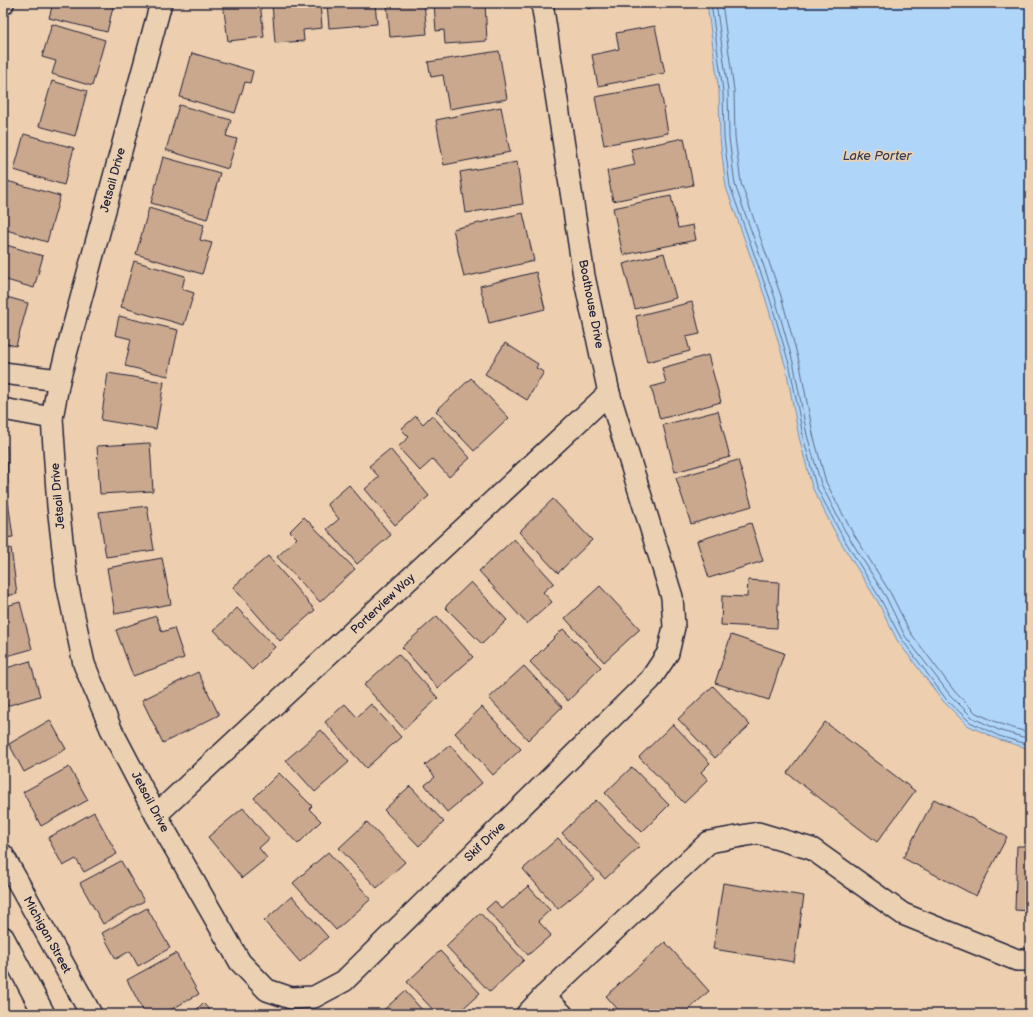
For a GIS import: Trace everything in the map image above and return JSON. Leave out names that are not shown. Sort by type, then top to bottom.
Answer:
[{"type":"street","name":"Jetsail Drive","points":[[161,3],[59,380],[52,418],[58,506],[67,583],[84,664],[111,729],[156,815],[240,962]]},
{"type":"street","name":"Boathouse Drive","points":[[542,3],[584,276],[609,393],[672,597]]},
{"type":"street","points":[[3,373],[59,380]]},
{"type":"street","name":"Porterview Way","points":[[156,815],[609,393]]},
{"type":"street","points":[[3,409],[52,418]]},
{"type":"street","name":"Skif Drive","points":[[240,962],[267,990],[292,998],[314,998],[344,981],[650,680],[668,653],[674,627],[672,597]]},
{"type":"street","points":[[527,1014],[544,996],[709,842],[758,833],[812,849],[903,914],[1017,960],[1030,960]]},
{"type":"street","name":"Michigan Street","points":[[3,855],[91,1014]]},
{"type":"street","points":[[3,937],[44,1014]]},
{"type":"street","points":[[544,996],[562,1014]]},
{"type":"water","name":"Lake Porter","points":[[707,3],[1030,3],[1030,749],[997,739],[967,725],[943,701],[897,640],[878,602],[837,536],[812,487],[799,437],[786,368],[766,300],[726,187],[720,138],[719,92]]},
{"type":"building","points":[[53,3],[114,3],[107,32],[49,18]]},
{"type":"building","points":[[223,3],[260,3],[264,37],[228,41]]},
{"type":"building","points":[[272,3],[320,3],[322,28],[303,30],[304,41],[275,43]]},
{"type":"building","points":[[327,3],[375,3],[377,24],[329,28]]},
{"type":"building","points":[[387,3],[424,3],[427,34],[390,37]]},
{"type":"building","points":[[434,3],[485,3],[487,41],[445,44],[444,30],[436,31]]},
{"type":"building","points":[[587,3],[609,3],[588,9]]},
{"type":"building","points":[[52,24],[105,40],[92,86],[52,74],[56,61],[42,57]]},
{"type":"building","points":[[655,26],[665,73],[598,86],[592,55],[619,49],[616,33]]},
{"type":"building","points":[[499,51],[507,99],[449,109],[443,75],[431,77],[428,62]]},
{"type":"building","points":[[192,53],[253,71],[250,83],[245,82],[235,113],[180,97]]},
{"type":"building","points":[[52,81],[87,91],[75,136],[39,126]]},
{"type":"building","points":[[660,85],[668,133],[604,145],[595,97]]},
{"type":"building","points":[[179,105],[231,120],[226,136],[237,139],[228,169],[166,150]]},
{"type":"building","points":[[501,107],[510,152],[444,165],[436,120]]},
{"type":"building","points":[[24,134],[74,148],[64,185],[14,170]]},
{"type":"building","points":[[684,138],[693,185],[613,201],[607,171],[635,165],[631,149]]},
{"type":"building","points":[[163,157],[220,173],[207,219],[151,203]]},
{"type":"building","points":[[517,162],[523,204],[466,213],[460,172]]},
{"type":"building","points":[[7,181],[60,196],[47,242],[3,229],[3,193]]},
{"type":"building","points":[[671,196],[678,228],[693,225],[696,240],[623,255],[613,208]]},
{"type":"building","points":[[149,208],[204,225],[200,240],[212,243],[202,274],[136,254]]},
{"type":"building","points":[[523,213],[534,261],[464,277],[453,229]]},
{"type":"building","points":[[3,244],[43,256],[34,288],[3,279]]},
{"type":"building","points":[[664,253],[676,298],[635,309],[623,264]]},
{"type":"building","points":[[134,261],[185,276],[182,289],[194,293],[184,325],[121,307]]},
{"type":"building","points":[[536,272],[545,309],[489,323],[480,286]]},
{"type":"building","points":[[3,296],[28,303],[16,346],[3,343]]},
{"type":"building","points":[[692,302],[700,334],[686,337],[690,351],[647,362],[636,316]]},
{"type":"building","points":[[119,316],[178,330],[168,376],[125,366],[131,339],[115,335]]},
{"type":"building","points":[[505,343],[538,364],[536,368],[544,372],[527,400],[485,374]]},
{"type":"building","points":[[708,355],[721,402],[660,419],[651,387],[666,383],[662,368]]},
{"type":"building","points":[[108,373],[164,382],[156,429],[101,420]]},
{"type":"building","points":[[471,378],[509,418],[474,451],[436,411]]},
{"type":"building","points":[[718,411],[730,457],[675,472],[663,425]]},
{"type":"building","points":[[432,415],[470,458],[449,477],[433,459],[420,471],[398,447],[409,437],[401,429],[416,416],[423,424]]},
{"type":"building","points":[[150,443],[153,491],[100,494],[97,446]]},
{"type":"building","points":[[3,446],[7,446],[8,484],[3,484]]},
{"type":"building","points":[[390,449],[429,496],[395,525],[365,489],[379,477],[369,466]]},
{"type":"building","points":[[738,460],[752,506],[691,524],[676,478]]},
{"type":"building","points":[[349,485],[391,535],[357,564],[327,529],[339,519],[327,504]]},
{"type":"building","points":[[3,493],[7,493],[13,537],[3,538]]},
{"type":"building","points":[[553,499],[592,540],[558,573],[519,532]]},
{"type":"building","points":[[147,506],[154,550],[106,557],[99,512]]},
{"type":"building","points":[[304,517],[355,569],[320,602],[277,557],[297,538],[290,531]]},
{"type":"building","points":[[751,523],[763,561],[709,578],[697,541]]},
{"type":"building","points":[[514,539],[554,583],[543,592],[552,602],[527,624],[479,571]]},
{"type":"building","points":[[11,548],[17,594],[3,596],[3,549]]},
{"type":"building","points":[[268,556],[315,610],[280,641],[233,587]]},
{"type":"building","points":[[162,558],[171,604],[115,614],[107,568]]},
{"type":"building","points":[[748,580],[779,582],[777,628],[721,625],[722,596],[747,597]]},
{"type":"building","points":[[471,582],[507,620],[482,644],[445,607]]},
{"type":"building","points":[[600,586],[640,629],[604,662],[565,618]]},
{"type":"building","points":[[20,602],[32,649],[3,657],[3,607]]},
{"type":"building","points":[[237,608],[275,647],[252,670],[214,630]]},
{"type":"building","points":[[156,616],[162,632],[174,628],[184,658],[133,676],[116,630]]},
{"type":"building","points":[[437,616],[473,657],[438,688],[402,647]]},
{"type":"building","points":[[563,629],[601,667],[568,701],[530,662]]},
{"type":"building","points":[[731,635],[784,653],[769,700],[715,683]]},
{"type":"building","points":[[398,654],[438,698],[404,729],[364,685]]},
{"type":"building","points":[[30,661],[40,696],[3,707],[3,669]]},
{"type":"building","points":[[524,666],[562,707],[528,740],[489,698]]},
{"type":"building","points":[[198,672],[219,715],[163,743],[142,700]]},
{"type":"building","points":[[713,686],[750,725],[715,758],[678,719]]},
{"type":"building","points":[[345,704],[357,717],[371,704],[401,737],[366,768],[325,722]]},
{"type":"building","points":[[482,707],[521,749],[493,775],[455,733]]},
{"type":"building","points":[[50,720],[66,749],[24,772],[9,744]]},
{"type":"building","points":[[825,722],[915,791],[877,842],[787,773]]},
{"type":"building","points":[[673,724],[710,763],[701,772],[708,780],[684,803],[639,757]]},
{"type":"building","points":[[321,730],[349,762],[315,792],[286,760]]},
{"type":"building","points":[[450,745],[482,783],[447,812],[425,785],[435,777],[425,765]]},
{"type":"building","points":[[69,767],[88,800],[41,826],[23,792]]},
{"type":"building","points":[[632,767],[669,805],[642,832],[605,793]]},
{"type":"building","points":[[279,773],[312,806],[309,809],[321,821],[298,844],[254,798]]},
{"type":"building","points":[[410,786],[444,822],[419,846],[384,810]]},
{"type":"building","points":[[934,799],[1007,837],[976,896],[903,858]]},
{"type":"building","points":[[596,800],[640,846],[605,879],[562,833]]},
{"type":"building","points":[[243,808],[269,839],[259,848],[267,858],[242,878],[208,837]]},
{"type":"building","points":[[94,812],[117,854],[84,872],[76,859],[63,866],[48,838]]},
{"type":"building","points":[[367,822],[405,862],[377,888],[339,848]]},
{"type":"building","points":[[558,838],[594,879],[558,909],[523,869]]},
{"type":"building","points":[[1017,846],[1030,846],[1030,911],[1015,910]]},
{"type":"building","points":[[328,852],[371,899],[336,930],[293,883]]},
{"type":"building","points":[[121,861],[144,901],[103,924],[80,883]]},
{"type":"building","points":[[723,883],[804,896],[794,962],[713,949]]},
{"type":"building","points":[[528,886],[550,910],[538,921],[551,935],[528,955],[486,909],[495,901],[502,909]]},
{"type":"building","points":[[292,896],[328,937],[300,962],[264,921]]},
{"type":"building","points":[[147,908],[170,948],[138,966],[130,951],[116,959],[102,933]]},
{"type":"building","points":[[480,913],[524,960],[490,992],[446,946]]},
{"type":"building","points":[[665,942],[709,991],[684,1014],[622,1014],[606,996]]},
{"type":"building","points":[[440,951],[480,993],[457,1014],[437,1014],[407,982]]},
{"type":"building","points":[[176,953],[199,994],[163,1014],[145,1014],[127,980]]},
{"type":"building","points":[[405,991],[426,1014],[379,1014]]},
{"type":"building","points":[[203,1003],[213,1014],[192,1014]]}]
